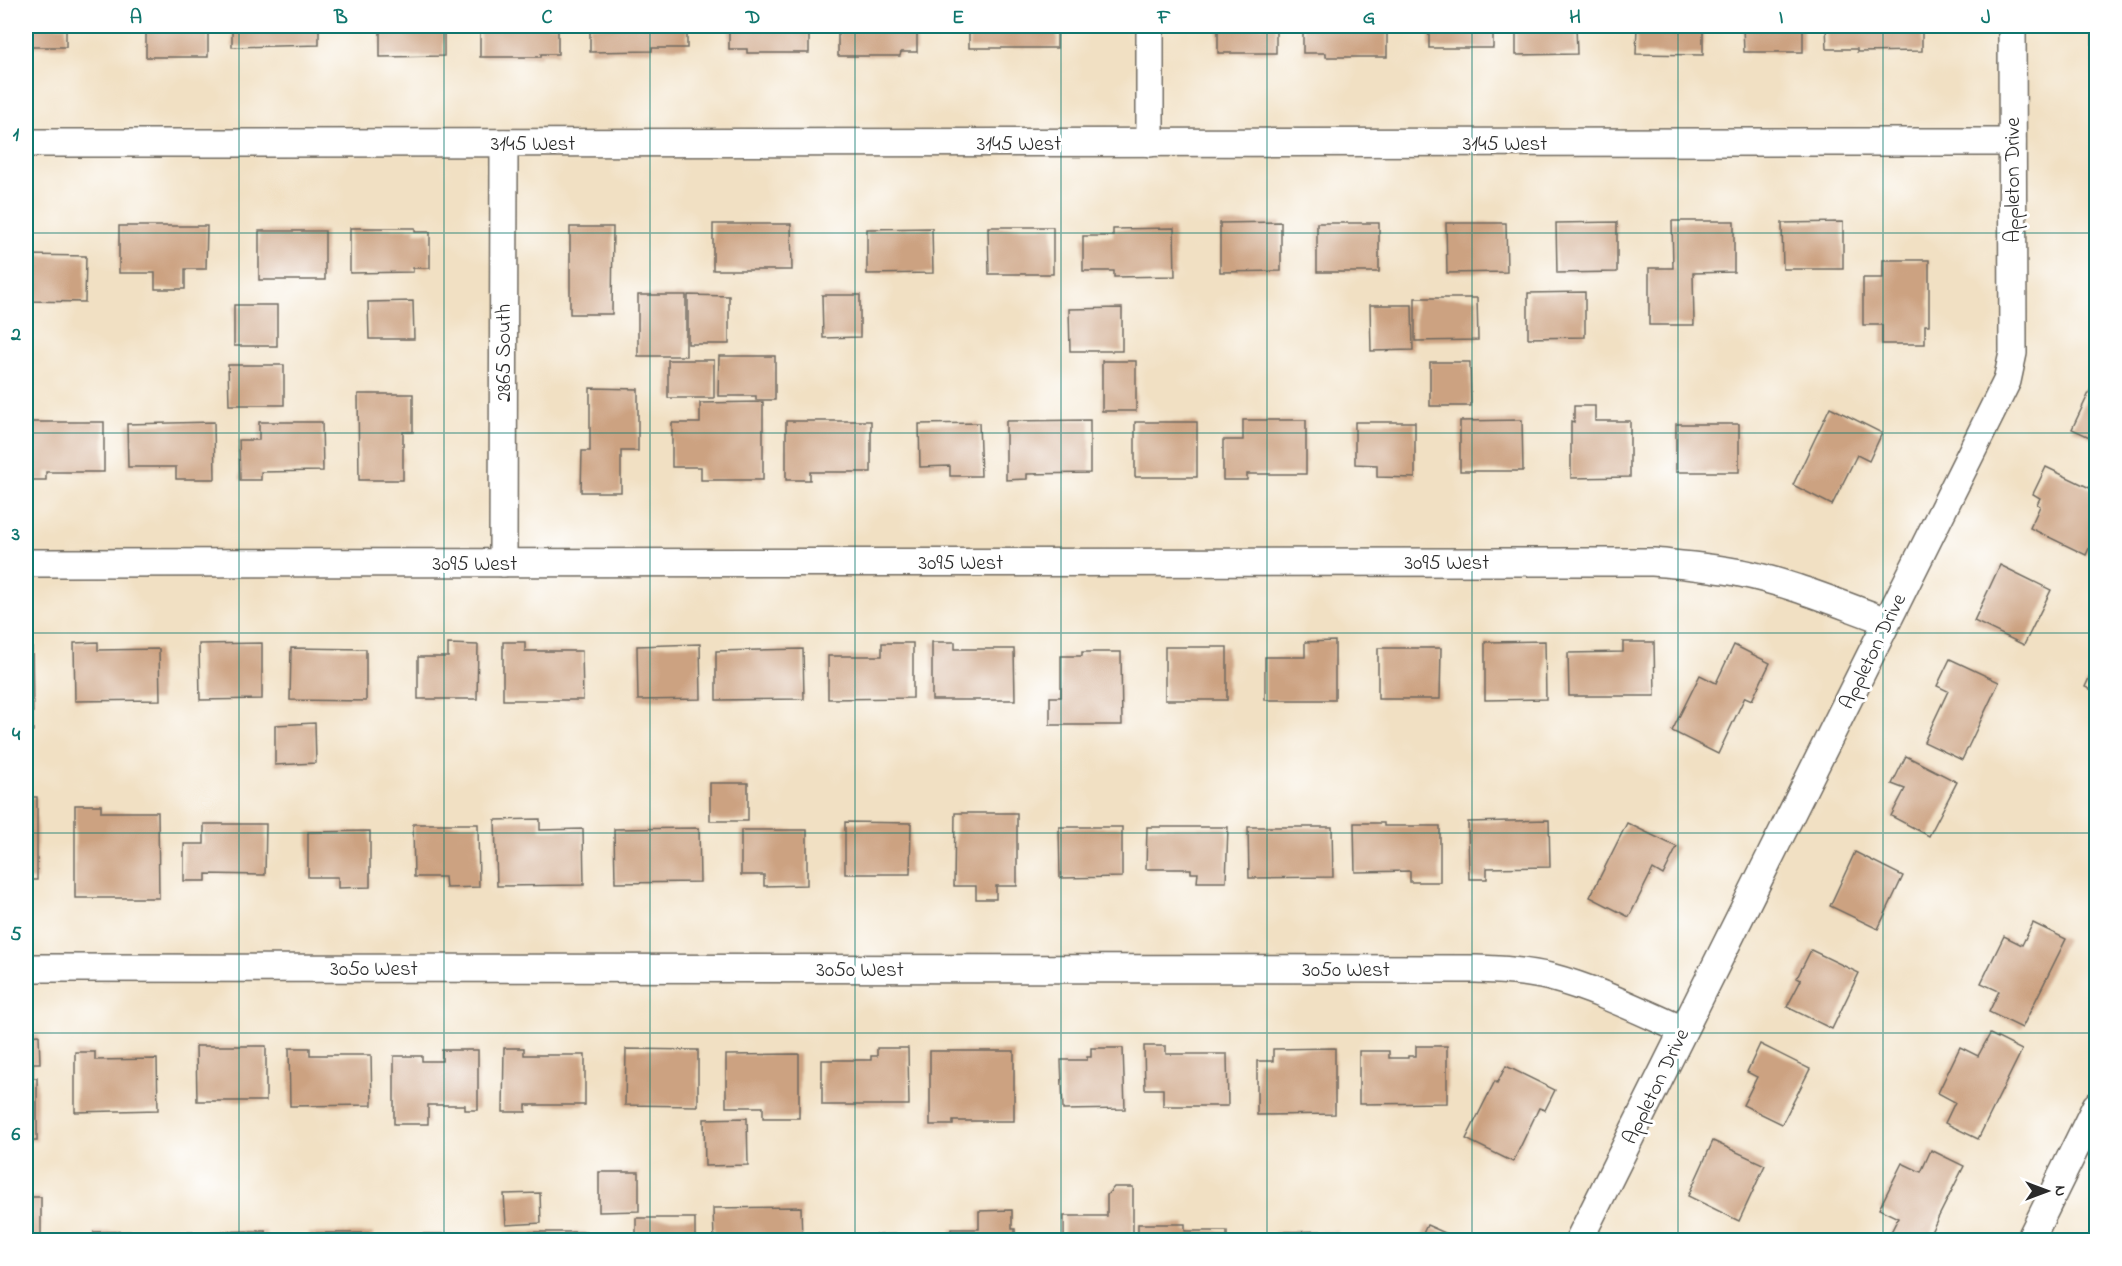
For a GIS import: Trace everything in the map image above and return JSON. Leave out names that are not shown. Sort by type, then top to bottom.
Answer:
[{"type":"street","points":[[1150,26],[1150,143]]},
{"type":"street","name":"Appleton Drive","points":[[1579,1240],[2007,381],[2013,353],[2012,26]]},
{"type":"street","name":"3145 West","points":[[26,143],[2012,142]]},
{"type":"street","name":"2865 South","points":[[502,563],[504,143]]},
{"type":"street","name":"3095 West","points":[[26,563],[1653,562],[1742,573],[1777,582],[1887,621]]},
{"type":"street","name":"3050 West","points":[[26,968],[1511,970],[1549,977],[1586,988],[1683,1030]]},
{"type":"street","points":[[2030,1240],[2097,1106]]},
{"type":"building","points":[[26,26],[66,26],[66,47],[26,47]]},
{"type":"building","points":[[146,26],[208,26],[208,57],[146,57]]},
{"type":"building","points":[[232,26],[319,26],[319,45],[232,47]]},
{"type":"building","points":[[380,26],[444,26],[444,56],[380,57]]},
{"type":"building","points":[[480,26],[558,26],[558,54],[541,54],[541,57],[480,57]]},
{"type":"building","points":[[590,26],[687,26],[687,48],[590,52]]},
{"type":"building","points":[[729,26],[809,26],[809,53],[747,53],[747,49],[729,49]]},
{"type":"building","points":[[838,26],[917,26],[917,52],[901,52],[900,56],[838,56]]},
{"type":"building","points":[[969,26],[1057,26],[1057,48],[969,48]]},
{"type":"building","points":[[1218,26],[1276,26],[1276,53],[1218,53]]},
{"type":"building","points":[[1303,26],[1387,26],[1387,57],[1326,57],[1326,53],[1303,53]]},
{"type":"building","points":[[1429,26],[1493,26],[1493,48],[1429,48]]},
{"type":"building","points":[[1516,26],[1576,26],[1577,54],[1516,55]]},
{"type":"building","points":[[1637,26],[1703,26],[1703,55],[1636,54]]},
{"type":"building","points":[[1743,26],[1803,26],[1803,52],[1744,52]]},
{"type":"building","points":[[1826,26],[1922,26],[1922,51],[1857,52],[1857,49],[1827,49]]},
{"type":"building","points":[[2092,26],[2096,26],[2096,95],[2093,95]]},
{"type":"building","points":[[1672,221],[1734,221],[1734,272],[1693,273],[1694,325],[1649,325],[1649,268],[1673,268]]},
{"type":"building","points":[[1281,222],[1281,271],[1220,272],[1220,223]]},
{"type":"building","points":[[1617,222],[1617,272],[1557,273],[1556,223]]},
{"type":"building","points":[[1843,222],[1843,269],[1783,269],[1782,223]]},
{"type":"building","points":[[1317,223],[1379,223],[1379,272],[1317,272]]},
{"type":"building","points":[[1446,223],[1506,223],[1507,272],[1447,273]]},
{"type":"building","points":[[713,224],[791,224],[792,270],[713,270]]},
{"type":"building","points":[[119,226],[207,226],[206,269],[185,269],[185,289],[155,289],[155,273],[119,273]]},
{"type":"building","points":[[570,227],[613,227],[612,314],[570,314]]},
{"type":"building","points":[[988,227],[1053,227],[1053,274],[989,274]]},
{"type":"building","points":[[350,228],[415,228],[415,232],[430,232],[430,268],[413,268],[413,272],[350,273]]},
{"type":"building","points":[[932,228],[933,273],[867,274],[867,229]]},
{"type":"building","points":[[1174,228],[1175,276],[1114,277],[1114,271],[1083,271],[1083,236],[1113,236],[1113,229]]},
{"type":"building","points":[[259,231],[325,231],[325,280],[259,280]]},
{"type":"building","points":[[26,255],[86,256],[85,302],[26,301]]},
{"type":"building","points":[[1883,260],[1929,260],[1929,325],[1925,325],[1925,344],[1882,344],[1882,325],[1863,325],[1863,278],[1883,278]]},
{"type":"building","points":[[1585,292],[1585,337],[1528,338],[1528,293]]},
{"type":"building","points":[[638,295],[686,295],[686,356],[638,356]]},
{"type":"building","points":[[688,295],[729,296],[729,344],[688,344]]},
{"type":"building","points":[[822,295],[860,295],[860,337],[823,338]]},
{"type":"building","points":[[1415,298],[1477,298],[1478,340],[1415,341]]},
{"type":"building","points":[[413,301],[414,339],[369,339],[368,302]]},
{"type":"building","points":[[234,305],[277,305],[277,346],[234,346]]},
{"type":"building","points":[[1370,305],[1412,305],[1413,350],[1371,351]]},
{"type":"building","points":[[1122,308],[1122,351],[1070,351],[1069,309]]},
{"type":"building","points":[[719,356],[775,356],[775,400],[756,400],[756,396],[718,396]]},
{"type":"building","points":[[668,360],[714,360],[714,398],[668,398]]},
{"type":"building","points":[[1102,361],[1136,361],[1136,411],[1102,411]]},
{"type":"building","points":[[1430,362],[1470,362],[1471,406],[1430,406]]},
{"type":"building","points":[[228,365],[284,365],[284,405],[229,405]]},
{"type":"building","points":[[2096,378],[2096,440],[2072,429]]},
{"type":"building","points":[[590,388],[638,389],[638,451],[621,451],[621,492],[581,492],[582,451],[590,451]]},
{"type":"building","points":[[358,394],[413,394],[413,432],[403,432],[403,480],[359,480]]},
{"type":"building","points":[[763,402],[763,480],[701,480],[701,467],[672,467],[672,423],[700,423],[700,403]]},
{"type":"building","points":[[1574,406],[1595,406],[1595,421],[1630,421],[1630,477],[1571,478],[1571,421],[1574,422]]},
{"type":"building","points":[[1830,407],[1882,433],[1869,461],[1857,455],[1832,505],[1793,485]]},
{"type":"building","points":[[1090,420],[1090,473],[1027,474],[1027,479],[1006,480],[1006,421]]},
{"type":"building","points":[[1243,420],[1306,420],[1306,474],[1247,474],[1247,480],[1223,480],[1223,440],[1243,440]]},
{"type":"building","points":[[1522,420],[1523,471],[1460,471],[1460,421]]},
{"type":"building","points":[[786,421],[871,421],[871,472],[810,472],[810,480],[786,480]]},
{"type":"building","points":[[26,422],[104,422],[104,472],[46,472],[46,480],[26,480]]},
{"type":"building","points":[[214,422],[215,479],[176,479],[176,467],[128,467],[127,424]]},
{"type":"building","points":[[259,422],[322,422],[323,471],[261,472],[261,480],[240,480],[239,440],[259,440]]},
{"type":"building","points":[[1135,422],[1197,422],[1197,477],[1135,477]]},
{"type":"building","points":[[1355,422],[1415,422],[1415,478],[1377,477],[1377,465],[1355,464]]},
{"type":"building","points":[[979,423],[981,476],[950,476],[950,466],[920,467],[919,424]]},
{"type":"building","points":[[1676,424],[1739,424],[1739,472],[1676,472]]},
{"type":"building","points":[[2046,467],[2096,491],[2096,533],[2086,555],[2030,528],[2040,506],[2037,504],[2040,498],[2033,494]]},
{"type":"building","points":[[2000,565],[2051,590],[2024,645],[1974,621]]},
{"type":"building","points":[[26,629],[32,629],[33,731],[26,731]]},
{"type":"building","points":[[1335,641],[1335,700],[1265,700],[1265,657],[1305,657],[1305,642]]},
{"type":"building","points":[[1545,641],[1546,699],[1485,700],[1485,642]]},
{"type":"building","points":[[98,642],[98,650],[159,649],[160,700],[75,701],[74,643]]},
{"type":"building","points":[[503,642],[525,642],[525,651],[582,651],[583,700],[503,700]]},
{"type":"building","points":[[932,642],[955,642],[955,649],[1014,649],[1015,700],[932,700]]},
{"type":"building","points":[[1623,642],[1654,642],[1655,696],[1569,696],[1568,653],[1623,652]]},
{"type":"building","points":[[262,643],[262,699],[200,700],[199,644]]},
{"type":"building","points":[[882,643],[913,643],[913,698],[828,699],[828,656],[882,656]]},
{"type":"building","points":[[448,644],[478,645],[477,699],[418,699],[418,657],[448,657]]},
{"type":"building","points":[[700,644],[701,699],[638,700],[637,646]]},
{"type":"building","points":[[1734,645],[1770,663],[1752,700],[1745,697],[1718,754],[1672,731],[1700,675],[1716,683]]},
{"type":"building","points":[[1165,647],[1227,647],[1227,700],[1165,700]]},
{"type":"building","points":[[291,648],[366,649],[366,701],[290,700]]},
{"type":"building","points":[[1378,648],[1441,648],[1440,699],[1378,699]]},
{"type":"building","points":[[803,649],[804,699],[716,700],[716,651]]},
{"type":"building","points":[[1082,652],[1121,652],[1122,725],[1050,725],[1050,697],[1061,697],[1061,656],[1082,656]]},
{"type":"building","points":[[1950,659],[1999,682],[1962,760],[1924,742],[1948,691],[1937,686]]},
{"type":"building","points":[[2096,663],[2096,692],[2085,687]]},
{"type":"building","points":[[315,723],[316,763],[275,765],[275,725]]},
{"type":"building","points":[[1906,756],[1957,782],[1929,836],[1891,816],[1905,789],[1892,784]]},
{"type":"building","points":[[710,783],[748,783],[748,821],[710,821]]},
{"type":"building","points":[[26,797],[37,797],[37,880],[26,880]]},
{"type":"building","points":[[75,805],[101,805],[101,812],[158,812],[159,898],[75,898]]},
{"type":"building","points":[[955,813],[1017,813],[1017,886],[996,886],[996,899],[976,899],[976,886],[954,886]]},
{"type":"building","points":[[540,819],[540,830],[583,829],[584,885],[497,886],[495,820]]},
{"type":"building","points":[[1549,820],[1550,867],[1487,868],[1487,879],[1469,879],[1468,822]]},
{"type":"building","points":[[845,822],[911,823],[910,874],[845,874]]},
{"type":"building","points":[[1354,823],[1384,823],[1384,826],[1440,826],[1440,882],[1410,882],[1410,871],[1355,872]]},
{"type":"building","points":[[1627,823],[1677,847],[1663,875],[1653,869],[1629,917],[1590,897]]},
{"type":"building","points":[[204,824],[266,824],[265,875],[206,874],[206,881],[184,881],[184,844],[204,844]]},
{"type":"building","points":[[413,824],[478,824],[479,887],[446,888],[445,877],[414,877]]},
{"type":"building","points":[[1059,827],[1122,827],[1122,877],[1060,878]]},
{"type":"building","points":[[1147,827],[1228,827],[1226,882],[1197,882],[1198,873],[1191,873],[1191,869],[1146,869]]},
{"type":"building","points":[[1248,827],[1332,827],[1333,877],[1249,878]]},
{"type":"building","points":[[699,828],[700,882],[615,883],[614,829]]},
{"type":"building","points":[[741,830],[807,830],[807,885],[764,886],[764,875],[741,875]]},
{"type":"building","points":[[370,831],[370,887],[338,888],[338,877],[308,877],[308,832]]},
{"type":"building","points":[[1855,852],[1903,876],[1878,929],[1830,906]]},
{"type":"building","points":[[2033,923],[2066,939],[2022,1028],[1989,1012],[1999,991],[1981,983],[2004,936],[2022,945]]},
{"type":"building","points":[[1811,950],[1859,973],[1832,1029],[1787,1007],[1801,980],[1797,978]]},
{"type":"building","points":[[1990,1034],[2022,1050],[1978,1139],[1945,1123],[1955,1102],[1938,1093],[1960,1047],[1978,1056]]},
{"type":"building","points":[[39,1035],[40,1063],[33,1063],[33,1078],[37,1078],[37,1141],[26,1141],[26,1036]]},
{"type":"building","points":[[1760,1044],[1810,1069],[1782,1124],[1743,1105],[1757,1077],[1747,1072]]},
{"type":"building","points":[[196,1046],[266,1046],[266,1101],[197,1101]]},
{"type":"building","points":[[1144,1046],[1166,1046],[1166,1054],[1227,1054],[1228,1106],[1163,1106],[1163,1089],[1145,1089]]},
{"type":"building","points":[[1416,1046],[1447,1046],[1447,1103],[1359,1104],[1359,1051],[1389,1051],[1389,1058],[1408,1058],[1408,1056],[1416,1056]]},
{"type":"building","points":[[289,1048],[310,1048],[310,1055],[371,1055],[372,1105],[290,1106]]},
{"type":"building","points":[[504,1048],[524,1048],[524,1055],[585,1055],[585,1105],[526,1105],[526,1112],[503,1112]]},
{"type":"building","points":[[877,1048],[908,1048],[909,1105],[822,1105],[822,1060],[871,1060],[871,1056],[877,1056]]},
{"type":"building","points":[[1091,1048],[1123,1048],[1125,1109],[1063,1110],[1061,1060],[1087,1060],[1087,1057],[1091,1057]]},
{"type":"building","points":[[1335,1048],[1335,1114],[1257,1115],[1257,1061],[1273,1061],[1273,1049]]},
{"type":"building","points":[[626,1049],[698,1050],[698,1106],[625,1105]]},
{"type":"building","points":[[442,1050],[478,1050],[478,1110],[465,1110],[465,1105],[428,1105],[428,1124],[394,1124],[394,1056],[422,1056],[422,1061],[442,1061]]},
{"type":"building","points":[[930,1051],[1014,1051],[1014,1121],[953,1121],[953,1125],[930,1125]]},
{"type":"building","points":[[75,1052],[95,1052],[95,1060],[157,1059],[158,1110],[75,1112]]},
{"type":"building","points":[[799,1054],[799,1118],[763,1118],[763,1107],[726,1107],[726,1055]]},
{"type":"building","points":[[1506,1066],[1555,1090],[1545,1110],[1539,1108],[1513,1162],[1466,1139],[1495,1081],[1497,1083]]},
{"type":"building","points":[[747,1118],[748,1165],[705,1166],[704,1119]]},
{"type":"building","points":[[1713,1141],[1765,1165],[1739,1221],[1688,1196]]},
{"type":"building","points":[[1931,1150],[1964,1166],[1927,1240],[1892,1240],[1888,1238],[1898,1218],[1879,1209],[1902,1163],[1921,1172]]},
{"type":"building","points":[[599,1172],[639,1172],[639,1211],[599,1212]]},
{"type":"building","points":[[1114,1187],[1133,1187],[1133,1239],[1054,1240],[1054,1237],[1064,1237],[1064,1216],[1107,1216],[1107,1195]]},
{"type":"building","points":[[540,1193],[541,1223],[506,1225],[504,1194]]},
{"type":"building","points":[[26,1197],[41,1197],[41,1240],[26,1240]]},
{"type":"building","points":[[801,1207],[802,1240],[714,1240],[713,1208]]},
{"type":"building","points":[[1012,1210],[1012,1229],[1015,1229],[1015,1240],[951,1240],[951,1229],[979,1229],[979,1211]]},
{"type":"building","points":[[636,1218],[695,1218],[695,1240],[636,1240]]},
{"type":"building","points":[[1138,1224],[1185,1224],[1185,1231],[1227,1231],[1227,1240],[1138,1240]]},
{"type":"building","points":[[1427,1225],[1461,1240],[1420,1240]]},
{"type":"building","points":[[157,1231],[157,1240],[94,1240],[94,1232]]},
{"type":"building","points":[[266,1231],[267,1240],[186,1240],[186,1232]]},
{"type":"building","points":[[1337,1231],[1337,1240],[1274,1240],[1274,1232]]},
{"type":"building","points":[[504,1232],[586,1232],[586,1240],[504,1240]]},
{"type":"building","points":[[309,1233],[373,1233],[373,1240],[309,1240]]},
{"type":"building","points":[[418,1234],[481,1234],[481,1240],[418,1240]]},
{"type":"building","points":[[909,1234],[909,1240],[829,1240],[829,1236]]}]
